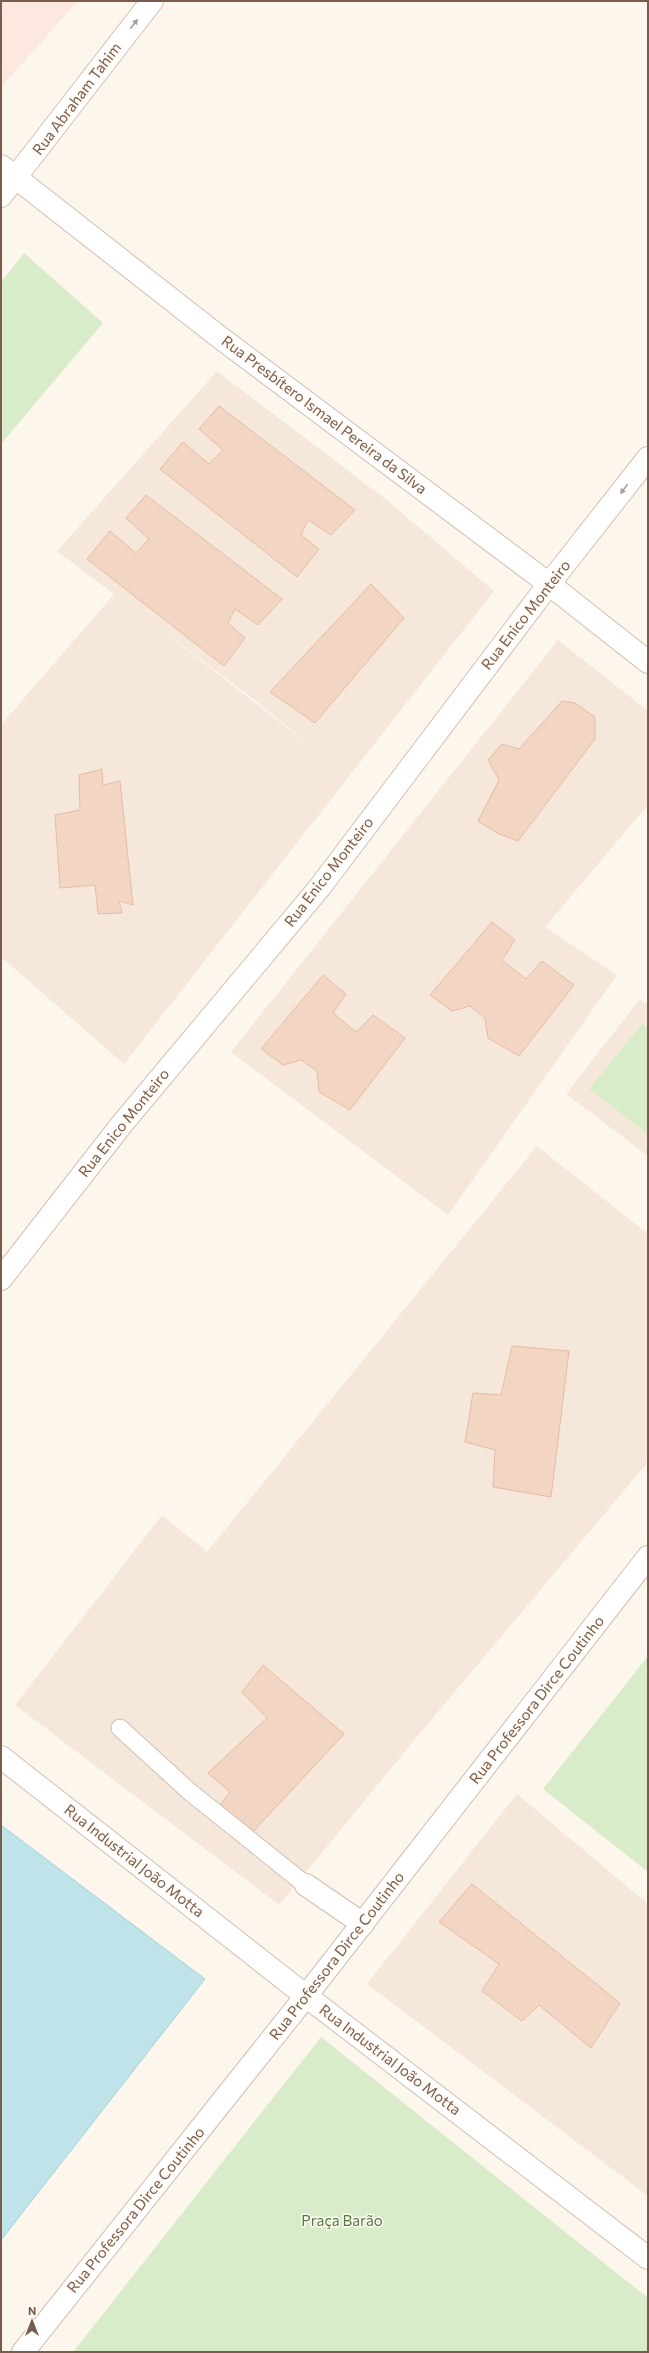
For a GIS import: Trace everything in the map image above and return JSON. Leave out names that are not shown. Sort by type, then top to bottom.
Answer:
[{"type":"street","name":"Rua Abraham Tahim","points":[[1,196],[9,172],[152,1]]},
{"type":"street","name":"Rua Presbítero Ismael Pereira da Silva","points":[[9,172],[218,336],[550,584],[648,662]]},
{"type":"street","name":"Rua Enico Monteiro","points":[[1,1279],[122,1124],[320,887],[550,584],[648,458]]},
{"type":"street","name":"Rua Professora Dirce Coutinho","points":[[23,2352],[363,1924],[648,1557]]},
{"type":"street","name":"Rua Industrial João Motta","points":[[1,1757],[306,1996],[648,2258]]},
{"type":"street","points":[[306,1885],[363,1924]]},
{"type":"lane","points":[[120,1728],[190,1792],[306,1885]]},
{"type":"shaded area","points":[[1,1],[78,1],[1,87]]},
{"type":"shaded area","points":[[217,371],[388,501],[494,591],[124,1064],[1,957],[1,725],[114,594],[57,551]],"holes":[[[146,618],[248,695],[326,758]]]},
{"type":"shaded area","points":[[558,640],[648,711],[648,805],[545,927],[617,975],[448,1215],[231,1052]]},
{"type":"shaded area","points":[[640,999],[648,1005],[648,1156],[566,1094]]},
{"type":"shaded area","points":[[537,1146],[648,1234],[648,1462],[421,1732],[279,1905],[15,1705],[162,1515],[207,1552]]},
{"type":"shaded area","points":[[517,1794],[648,1904],[648,2196],[367,1984]]},
{"type":"green space","points":[[24,253],[103,323],[1,444],[1,282]]},
{"type":"green space","points":[[642,1024],[648,1028],[648,1134],[589,1089]]},
{"type":"green space","points":[[648,1656],[648,1872],[543,1789]]},
{"type":"green space","name":"Praça Barão","points":[[321,2037],[648,2298],[648,2352],[73,2352]]},
{"type":"water","points":[[1,1825],[205,1979],[1,2240]]},
{"type":"building","points":[[219,406],[355,510],[331,535],[308,520],[301,535],[319,549],[297,577],[160,469],[183,442],[209,464],[223,450],[199,429]]},
{"type":"building","points":[[146,495],[282,599],[258,625],[235,609],[228,623],[245,638],[224,666],[87,559],[110,531],[136,553],[149,539],[126,518]]},
{"type":"building","points":[[371,584],[404,618],[315,723],[270,692]]},
{"type":"building","points":[[562,701],[575,703],[595,717],[595,739],[518,841],[499,834],[478,821],[499,780],[488,760],[502,744],[519,749]]},
{"type":"building","points":[[102,769],[103,785],[120,781],[133,905],[119,901],[122,913],[98,914],[95,885],[60,888],[55,815],[80,810],[79,775]]},
{"type":"building","points":[[492,922],[515,940],[502,960],[526,979],[542,961],[574,985],[519,1056],[488,1038],[485,1018],[470,1006],[452,1011],[430,995]]},
{"type":"building","points":[[323,975],[346,994],[333,1013],[356,1032],[373,1015],[405,1038],[350,1110],[319,1092],[317,1071],[301,1060],[283,1065],[261,1049]]},
{"type":"building","points":[[512,1346],[569,1351],[551,1497],[493,1487],[495,1450],[465,1442],[473,1393],[501,1395]]},
{"type":"building","points":[[263,1665],[344,1734],[250,1835],[220,1805],[230,1792],[208,1773],[267,1718],[242,1692]]},
{"type":"building","points":[[472,1884],[620,2003],[591,2048],[539,2005],[522,2021],[482,1991],[499,1964],[439,1922]]}]
